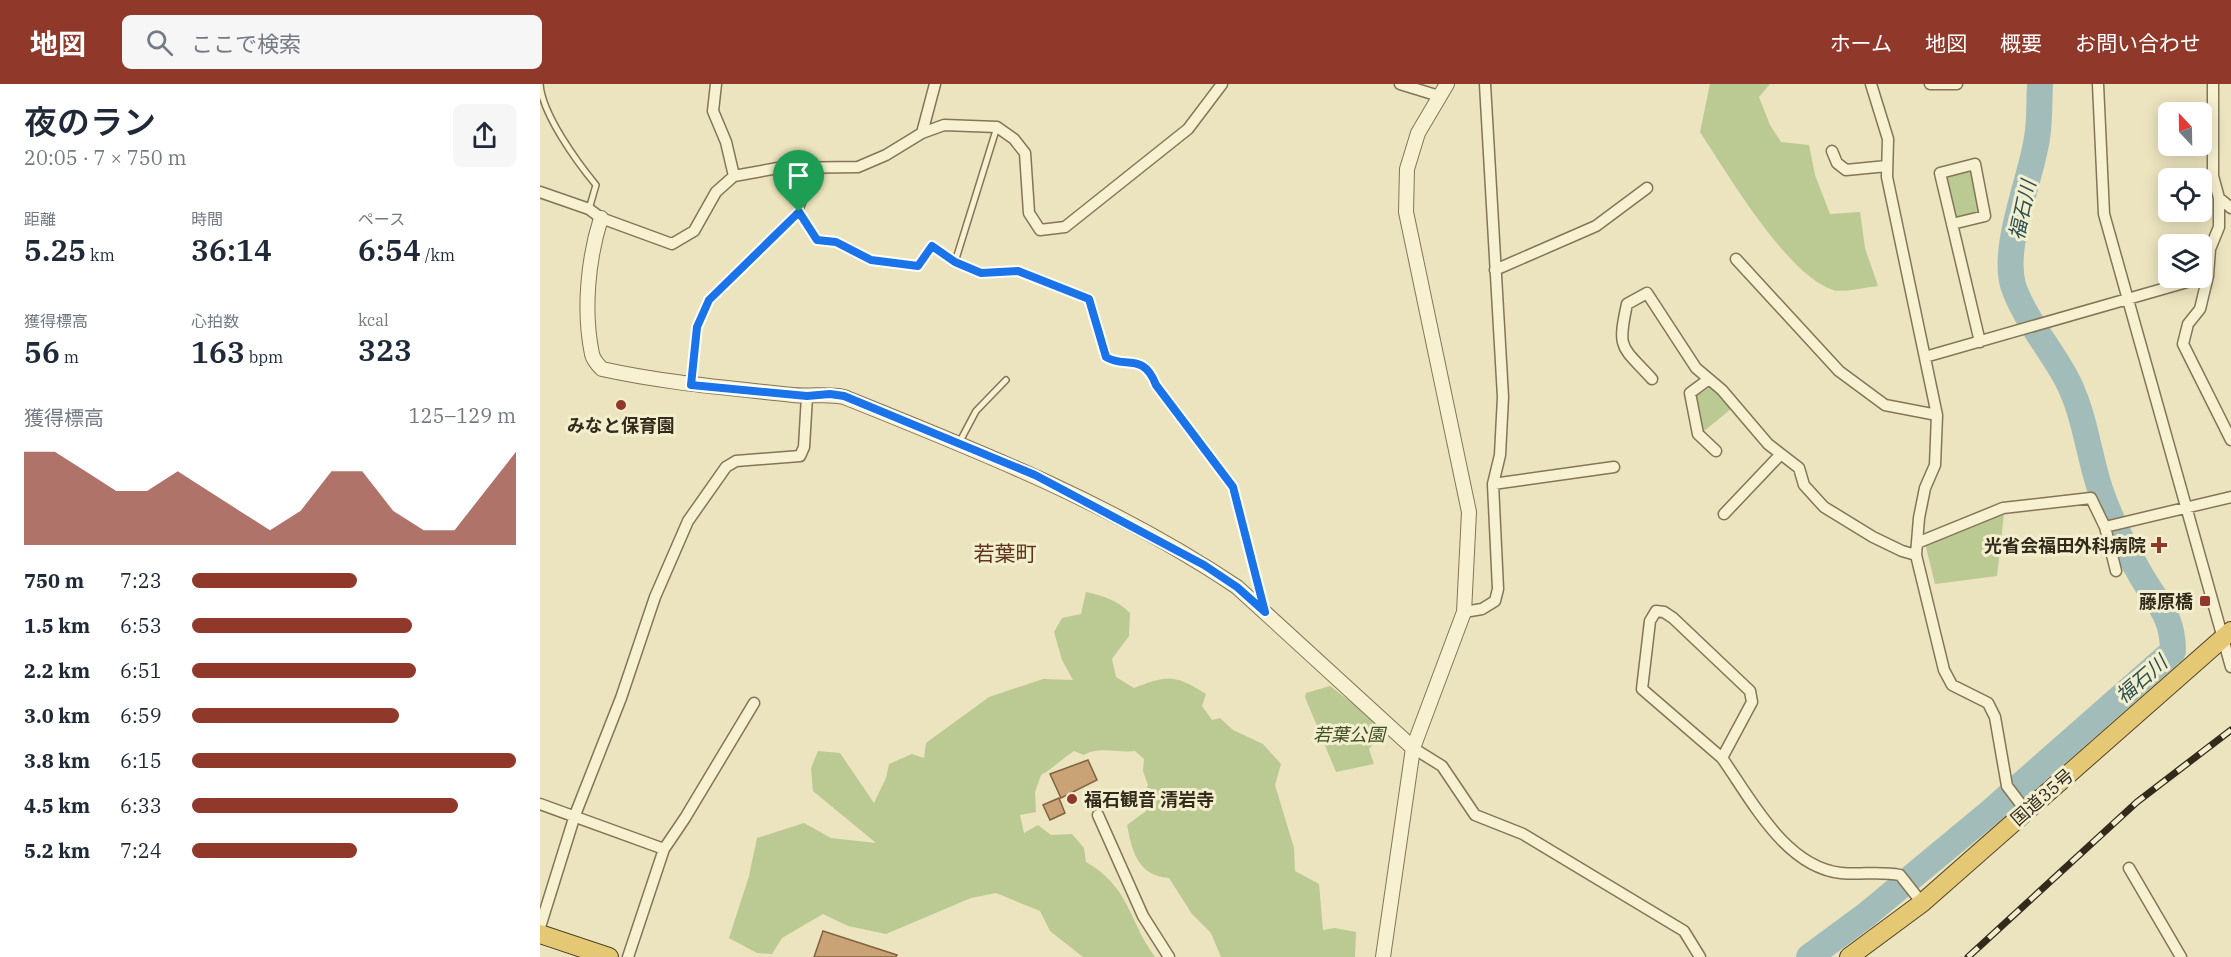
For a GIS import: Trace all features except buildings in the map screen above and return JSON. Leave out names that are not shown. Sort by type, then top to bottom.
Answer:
[{"type":"highway","name":"国道35号","points":[[1849,957],[2020,804],[2227,635]]},
{"type":"highway","points":[[540,934],[609,957]]},
{"type":"street","points":[[716,84],[713,111],[726,142],[734,176]]},
{"type":"street","points":[[922,133],[936,84]]},
{"type":"street","points":[[540,192],[590,209],[602,218],[672,244],[694,231],[716,192],[734,176],[778,168],[858,167],[886,155],[922,133],[945,125],[997,127],[1014,140],[1025,153],[1029,213],[1040,230],[1065,227],[1188,129],[1222,84]]},
{"type":"street","points":[[1383,957],[1413,748],[1464,612],[1469,512],[1406,212],[1407,169],[1418,133],[1443,90],[1400,84]]},
{"type":"street","points":[[1464,612],[1482,609],[1495,601],[1498,589],[1493,484],[1500,454],[1503,397],[1485,84]]},
{"type":"street","points":[[1871,84],[1888,139],[1887,177],[1937,415],[1935,465],[1925,488],[1919,518],[1917,555],[1944,670],[1952,685],[1988,703],[1995,717],[2007,786],[2020,804]]},
{"type":"street","points":[[1930,84],[1957,84]]},
{"type":"street","points":[[2098,84],[2104,214],[2227,635],[2231,667]]},
{"type":"street","points":[[2212,244],[2219,227],[2219,198],[2213,176],[2213,84]]},
{"type":"street","points":[[1832,151],[1837,163],[1846,170],[1887,166]]},
{"type":"street","points":[[1952,224],[1985,216],[1975,164],[1940,173],[1952,224],[1980,342]]},
{"type":"street","points":[[1495,270],[1596,226],[1647,188]]},
{"type":"street","points":[[2219,198],[2231,208]]},
{"type":"street","points":[[602,218],[594,240],[588,299],[592,356],[602,369],[691,385],[807,396],[830,394],[844,396],[1035,475],[1204,565],[1237,587],[1413,748],[1442,766],[1475,814],[1523,834],[1684,931],[1700,957]]},
{"type":"street","points":[[1736,259],[1839,371],[1885,405],[1937,415]]},
{"type":"street","points":[[1925,357],[2168,288]]},
{"type":"street","points":[[2205,288],[2200,309],[2188,324],[2183,344],[2231,440]]},
{"type":"street","points":[[1652,379],[1623,346],[1621,333],[1628,304],[1647,293],[1696,368],[1739,408],[1768,444],[1799,468],[1804,486],[1824,507],[1902,552],[1917,555]]},
{"type":"street","points":[[1709,379],[1690,393],[1698,434],[1716,451]]},
{"type":"street","points":[[540,927],[575,815],[621,698],[655,597],[688,521],[726,467],[736,461],[800,456],[804,447],[807,396]]},
{"type":"street","points":[[1724,514],[1781,454]]},
{"type":"street","points":[[1493,484],[1614,467]]},
{"type":"street","points":[[2106,527],[2231,497]]},
{"type":"street","points":[[1917,543],[2003,508],[2091,498],[2106,527],[2116,571]]},
{"type":"street","points":[[1722,758],[1752,702],[1750,691],[1673,618],[1664,612],[1656,611],[1650,621],[1642,689],[1722,758],[1778,835],[1805,861],[1839,873],[1900,875],[1916,896]]},
{"type":"street","points":[[628,957],[664,849],[754,703]]},
{"type":"street","points":[[540,804],[664,849]]},
{"type":"street","points":[[1098,815],[1143,916],[1169,957]]},
{"type":"street","points":[[2129,868],[2181,957]]},
{"type":"lane","points":[[540,84],[552,118],[579,165],[596,185],[590,209]]},
{"type":"lane","points":[[955,262],[997,127]]},
{"type":"lane","points":[[691,385],[697,327],[709,300],[799,212],[816,169]]},
{"type":"lane","points":[[799,212],[817,240],[836,242],[871,260],[918,266],[932,246],[955,262],[981,273],[1018,271],[1089,299],[1106,357],[1112,361],[1134,361],[1152,374],[1156,385],[1233,487],[1265,612]]},
{"type":"lane","points":[[959,443],[976,411],[1006,380]]},
{"type":"green space","points":[[1710,84],[1770,84],[1759,97],[1770,125],[1781,142],[1809,145],[1815,175],[1830,214],[1860,212],[1865,248],[1878,286],[1833,290],[1815,281],[1778,244],[1759,221],[1700,132]]},
{"type":"green space","points":[[1968,170],[1974,173],[1981,209],[1978,214],[1956,216],[1944,175]]},
{"type":"green space","points":[[1712,386],[1731,409],[1704,431],[1696,412],[1696,396]]},
{"type":"green space","points":[[2004,514],[1997,576],[1935,584],[1925,543]]},
{"type":"green space","points":[[1086,592],[1110,599],[1130,613],[1129,636],[1112,659],[1116,677],[1134,688],[1163,679],[1178,680],[1195,687],[1206,694],[1202,706],[1212,720],[1220,718],[1233,730],[1263,744],[1281,764],[1275,785],[1294,848],[1295,871],[1319,884],[1323,930],[1335,928],[1356,932],[1355,957],[1221,957],[1211,933],[1192,914],[1169,878],[1150,873],[1138,861],[1134,853],[1127,825],[1146,811],[1142,797],[1148,785],[1143,771],[1144,759],[1135,751],[1102,750],[1084,755],[1074,751],[1041,775],[1035,792],[1036,812],[1020,815],[1024,833],[1038,825],[1051,835],[1072,834],[1084,848],[1086,862],[1112,882],[1120,893],[1155,957],[1083,957],[1050,931],[1040,911],[996,893],[971,898],[886,934],[848,926],[823,914],[782,938],[772,954],[757,953],[729,938],[749,876],[757,838],[804,823],[831,838],[876,843],[813,791],[811,768],[818,751],[840,753],[874,803],[886,778],[889,764],[912,754],[924,758],[926,743],[989,697],[1043,679],[1073,680],[1062,660],[1054,632],[1062,618],[1081,614]]},
{"type":"green space","name":"若葉公園","points":[[1330,686],[1386,729],[1369,749],[1374,764],[1336,772],[1305,697],[1306,693]]},
{"type":"waterway","name":"福石川","points":[[1809,957],[1866,915],[1989,813],[2173,651],[2170,626],[2166,616],[2144,581],[2105,502],[2072,390],[2023,308],[2013,285],[2011,251],[2037,138],[2040,84]]},
{"type":"railway","points":[[1968,957],[2137,802],[2231,730]]},
{"type":"place","name":"みなと保育園","points":[[621,405]]},
{"type":"place","name":"光省会福田外科病院","points":[[2159,545]]},
{"type":"place","name":"藤原橋","points":[[2205,601]]},
{"type":"place","name":"福石観音 清岩寺","points":[[1072,799]]},
{"type":"district","name":"若葉町","points":[[1005,553]]},
{"type":"route","points":[[799,212],[817,240],[836,242],[871,260],[918,266],[932,246],[955,262],[981,273],[1001,274],[1018,271],[1089,299],[1106,357],[1112,361],[1134,361],[1152,374],[1156,385],[1233,487],[1265,612],[1237,587],[1204,565],[1035,475],[844,396],[830,394],[807,396],[691,385],[697,327],[709,300],[799,212]]}]
